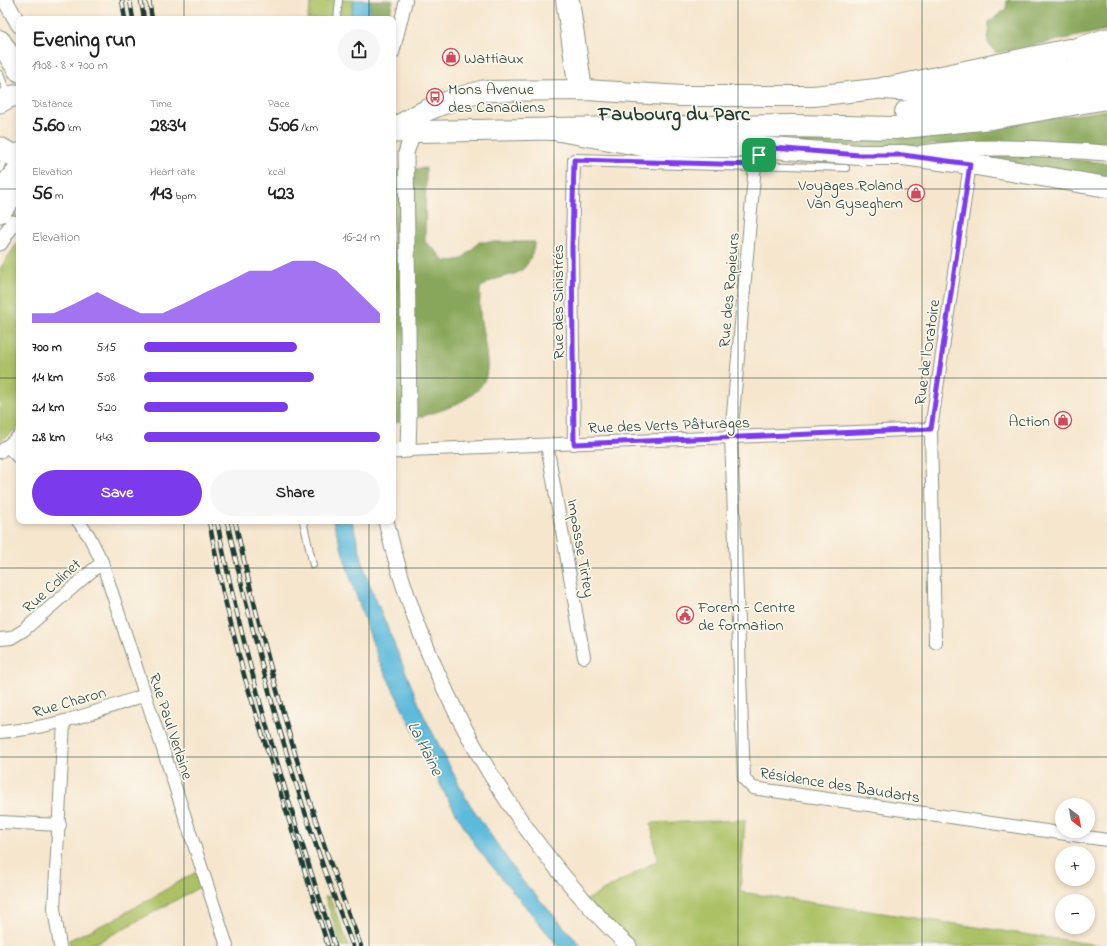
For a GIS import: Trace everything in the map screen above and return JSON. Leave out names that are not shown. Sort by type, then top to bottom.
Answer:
[{"type":"highway","points":[[0,41],[16,66]]},
{"type":"highway","points":[[0,56],[16,75]]},
{"type":"highway","points":[[885,88],[924,91],[963,87],[1104,65]]},
{"type":"highway","points":[[791,126],[988,102],[1104,65]]},
{"type":"highway","points":[[400,131],[410,118],[433,107],[483,91]]},
{"type":"highway","points":[[400,131],[791,126],[894,128],[991,118],[1107,98]]},
{"type":"highway","points":[[551,130],[646,146],[758,156]]},
{"type":"highway","points":[[0,191],[16,172]]},
{"type":"highway","points":[[6,218],[16,194]]},
{"type":"main road","points":[[483,91],[581,90],[682,96],[813,96],[885,88],[1069,49],[1104,65]]},
{"type":"main road","points":[[758,156],[852,162],[903,155],[970,164],[1107,187]]},
{"type":"street","points":[[5,0],[16,20]]},
{"type":"street","points":[[396,41],[406,0]]},
{"type":"street","points":[[562,0],[581,90]]},
{"type":"street","points":[[573,0],[581,90]]},
{"type":"street","points":[[1069,49],[1107,36]]},
{"type":"street","points":[[400,131],[406,153],[409,409],[400,450]]},
{"type":"street","points":[[903,155],[948,149],[1064,150],[1107,153]]},
{"type":"street","name":"Rue des Sinistrés","points":[[574,444],[572,247],[574,160],[758,156]]},
{"type":"street","name":"Rue des Ropieurs","points":[[731,437],[758,156]]},
{"type":"street","name":"Rue de l'Oratoire","points":[[935,642],[931,429],[970,164]]},
{"type":"street","points":[[0,243],[6,218]]},
{"type":"street","name":"Rue des Verts Pâturages","points":[[400,450],[931,429]]},
{"type":"street","name":"Résidence des Baudarts","points":[[731,437],[744,778],[748,783],[753,788],[1107,840]]},
{"type":"street","points":[[16,438],[3,449],[16,456]]},
{"type":"street","name":"Impasse Tirtey","points":[[547,445],[584,657]]},
{"type":"street","name":"Rue Paul Verlaine","points":[[80,524],[89,536],[102,562],[227,946]]},
{"type":"street","points":[[387,524],[394,553],[430,654],[452,703],[484,763],[516,813],[565,878],[628,946]]},
{"type":"street","name":"Rue Colinet","points":[[0,639],[10,638],[24,630],[102,562]]},
{"type":"street","name":"Rue Charon","points":[[0,732],[21,731],[64,722],[145,695]]},
{"type":"street","points":[[60,946],[54,909],[60,825],[64,722]]},
{"type":"street","points":[[0,822],[60,825]]},
{"type":"lane","points":[[337,16],[339,0]]},
{"type":"lane","points":[[0,74],[9,98]]},
{"type":"lane","points":[[304,524],[313,565]]},
{"type":"green space","points":[[312,0],[354,0],[351,16],[308,16]]},
{"type":"green space","points":[[371,0],[393,0],[389,16],[368,16]]},
{"type":"green space","points":[[1007,0],[1107,0],[1107,30],[996,53],[988,43],[989,22],[1006,9]]},
{"type":"green space","points":[[1107,110],[1107,148],[1013,143],[833,147],[781,142],[878,140],[975,129]]},
{"type":"green space","points":[[971,153],[1041,156],[1107,163],[1107,178],[1058,168],[971,158]]},
{"type":"green space","points":[[426,168],[425,242],[436,251],[445,262],[462,259],[479,242],[535,242],[531,256],[526,266],[521,271],[499,278],[480,288],[480,315],[487,362],[486,376],[481,386],[472,395],[446,408],[431,414],[396,422],[396,171]]},
{"type":"green space","points":[[16,245],[16,429],[0,441],[0,269]]},
{"type":"green space","points":[[745,820],[740,892],[1104,946],[629,946],[585,901],[657,861],[651,823]]},
{"type":"green space","points":[[196,872],[200,887],[104,939],[88,946],[70,946],[69,940],[113,920]]},
{"type":"green space","points":[[329,896],[349,946],[342,946],[325,897]]},
{"type":"water","points":[[354,0],[371,0],[368,16],[351,16]]},
{"type":"water","name":"La Haine","points":[[334,524],[353,524],[367,578],[423,714],[467,800],[520,878],[581,946],[558,946],[477,848],[446,796],[379,661],[351,580]]},
{"type":"tunnel","points":[[13,223],[16,219]]},
{"type":"railway","points":[[122,0],[125,16]]},
{"type":"railway","points":[[130,0],[133,16]]},
{"type":"railway","points":[[141,0],[144,16]]},
{"type":"railway","points":[[149,0],[152,16]]},
{"type":"railway","points":[[210,524],[223,592],[244,675],[328,946]]},
{"type":"railway","points":[[218,524],[228,575],[269,735],[335,946]]},
{"type":"railway","points":[[228,524],[252,629],[281,736],[315,842],[353,946]]},
{"type":"railway","points":[[236,524],[247,575],[290,736],[323,842],[361,946]]},
{"type":"place","name":"Wattiaux","points":[[451,57]]},
{"type":"place","name":"Mons Avenue des Canadiens","points":[[435,97]]},
{"type":"place","name":"Voyages Roland Van Gyseghem","points":[[916,193]]},
{"type":"place","name":"Action","points":[[1063,420]]},
{"type":"place","name":"Forem - Centre de formation","points":[[685,615]]},
{"type":"district","name":"Faubourg du Parc","points":[[674,113]]},
{"type":"route","points":[[761,147],[859,155],[903,155],[970,164],[931,429],[574,444],[572,247],[574,160],[756,165],[759,155],[761,147]]}]
